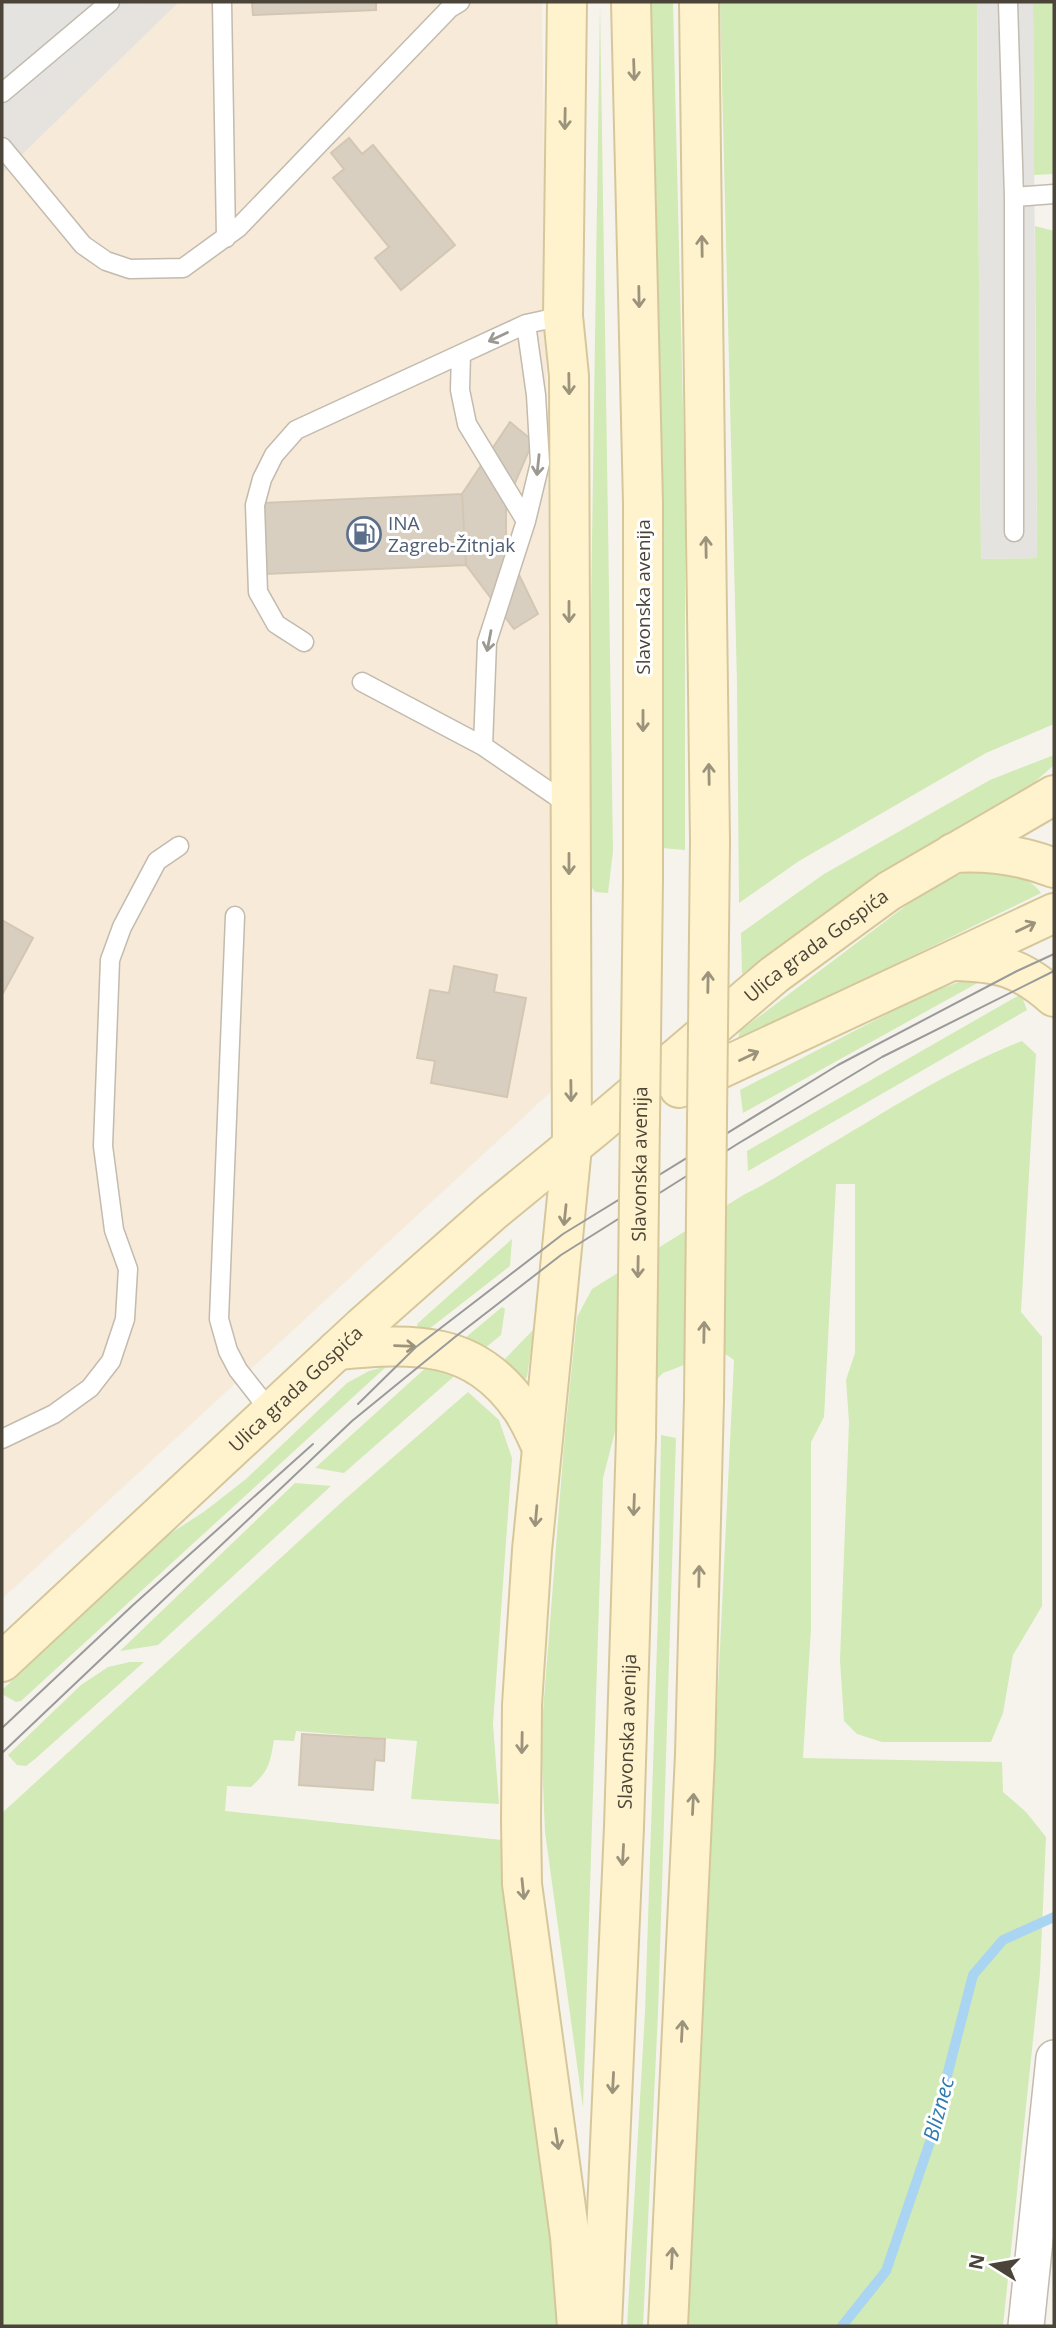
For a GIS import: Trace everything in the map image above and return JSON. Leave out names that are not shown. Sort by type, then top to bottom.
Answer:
[{"type":"main road","points":[[567,2],[563,316],[569,376],[569,805],[585,1136],[542,1448],[522,1705],[522,1884],[569,2226],[577,2326]]},
{"type":"main road","name":"Slavonska avenija","points":[[602,2326],[624,1827],[636,1437],[643,880],[643,489],[631,2]]},
{"type":"main road","points":[[668,2326],[695,1755],[704,1400],[710,842],[699,2]]},
{"type":"main road","name":"Ulica grada Gospića","points":[[2,1662],[337,1350],[492,1212],[774,975],[889,891],[1054,795]]},
{"type":"main road","points":[[953,853],[992,853],[1054,868]]},
{"type":"main road","name":"Ulica grada Gospića","points":[[585,1136],[1054,913]]},
{"type":"main road","points":[[954,961],[991,962],[1017,971],[1035,980],[1054,997]]},
{"type":"main road","points":[[337,1350],[381,1346],[416,1347],[440,1349],[465,1357],[506,1389],[523,1410],[542,1448]]},
{"type":"street","points":[[1026,2326],[1054,2058]]},
{"type":"lane","points":[[2,93],[110,2]]},
{"type":"lane","points":[[222,2],[226,238]]},
{"type":"lane","points":[[2,147],[83,245],[106,261],[130,269],[183,268],[239,228],[450,8],[460,2]]},
{"type":"lane","points":[[1008,2],[1014,197],[1014,532]]},
{"type":"lane","points":[[1014,197],[1054,194]]},
{"type":"lane","points":[[304,642],[276,624],[258,592],[255,505],[262,479],[274,455],[296,430],[526,324],[563,316]]},
{"type":"lane","points":[[483,746],[487,642],[526,521],[540,463],[536,395],[526,324]]},
{"type":"lane","points":[[461,354],[460,390],[467,424],[526,521]]},
{"type":"lane","points":[[362,682],[483,746],[569,805]]},
{"type":"lane","points":[[2,1439],[54,1413],[90,1388],[111,1361],[125,1319],[128,1269],[114,1230],[103,1146],[110,960],[122,927],[157,861],[179,846]]},
{"type":"lane","points":[[235,916],[219,1319],[228,1351],[271,1412]]},
{"type":"shaded area","points":[[2,2],[179,2],[2,174]]},
{"type":"shaded area","points":[[2,2],[138,2],[14,106],[2,128]]},
{"type":"shaded area","points":[[179,2],[542,2],[555,1088],[2,1599],[2,174]]},
{"type":"shaded area","points":[[977,2],[1033,2],[1037,558],[981,559]]},
{"type":"green space","points":[[600,2],[613,851],[608,893],[595,892],[587,881]]},
{"type":"green space","points":[[650,2],[673,2],[685,493],[685,850],[662,848],[663,481]]},
{"type":"green space","points":[[720,2],[977,2],[981,559],[1037,558],[1035,226],[1054,231],[1054,724],[986,753],[799,861],[739,903],[737,682]]},
{"type":"green space","points":[[1033,2],[1054,2],[1054,174],[1034,175]]},
{"type":"green space","points":[[1054,755],[1054,765],[1028,788],[885,871],[742,974],[741,933],[824,874],[990,780]]},
{"type":"green space","points":[[971,870],[1019,877],[1035,886],[1041,893],[737,1042],[740,1031],[932,886]]},
{"type":"green space","points":[[978,975],[990,976],[743,1113],[740,1090],[924,995]]},
{"type":"green space","points":[[1021,994],[1027,1010],[748,1171],[747,1151]]},
{"type":"green space","points":[[1022,1041],[1036,1054],[1021,1312],[1042,1337],[1042,1606],[1013,1655],[1003,1713],[991,1742],[882,1742],[857,1734],[844,1721],[840,1660],[849,1422],[846,1380],[855,1353],[855,1184],[836,1184],[824,1417],[811,1442],[811,1628],[803,1758],[1002,1762],[1003,1792],[1026,1812],[1046,1837],[1040,1973],[1003,2326],[687,2326],[734,1360],[721,1351],[663,1373],[618,1420],[603,1478],[583,2108],[545,1832],[541,1737],[577,1317],[592,1289],[745,1194],[944,1077]]},
{"type":"green space","points":[[512,1239],[510,1266],[429,1329],[418,1327],[417,1324]]},
{"type":"green space","points":[[502,1307],[505,1309],[501,1335],[484,1349],[465,1338]]},
{"type":"green space","points":[[534,1329],[527,1377],[521,1380],[502,1362]]},
{"type":"green space","points":[[430,1364],[459,1372],[344,1473],[315,1468]]},
{"type":"green space","points":[[387,1366],[21,1701],[16,1702],[2,1694],[2,1690],[165,1537],[205,1511],[246,1479],[347,1383],[369,1371]]},
{"type":"green space","points":[[468,1392],[499,1420],[512,1458],[493,1724],[499,1804],[411,1799],[417,1741],[296,1731],[294,1741],[274,1740],[268,1766],[251,1787],[227,1786],[225,1811],[502,1840],[531,2046],[560,2326],[2,2326],[2,1813],[344,1500]]},
{"type":"green space","points":[[661,1435],[676,1438],[658,2013],[643,2326],[627,2326],[645,2012]]},
{"type":"green space","points":[[295,1483],[331,1486],[158,1645],[120,1651]]},
{"type":"green space","points":[[144,1662],[26,1766],[17,1765],[8,1755],[81,1685],[108,1667]]},
{"type":"building","points":[[252,2],[376,2],[376,10],[253,15]]},
{"type":"building","points":[[349,138],[362,154],[373,145],[455,245],[401,290],[375,258],[389,247],[333,178],[344,169],[331,153]]},
{"type":"building","points":[[510,422],[533,441],[506,504],[506,548],[538,614],[514,629],[466,565],[462,494]]},
{"type":"building","name":"INA Zagreb-Žitnjak","points":[[462,494],[466,565],[266,574],[263,503]]},
{"type":"building","points":[[2,920],[33,938],[2,995]]},
{"type":"building","points":[[454,966],[497,975],[494,992],[526,998],[507,1097],[431,1083],[435,1061],[417,1058],[430,990],[449,993]]},
{"type":"building","points":[[302,1734],[385,1739],[384,1761],[375,1760],[373,1790],[299,1785]]},
{"type":"waterway","name":"Bliznec","points":[[842,2326],[886,2271],[930,2142],[973,1975],[1003,1940],[1054,1917]]},
{"type":"tram line","points":[[358,1404],[416,1347],[563,1234],[838,1065],[1054,954]]},
{"type":"tram line","points":[[2,1753],[352,1421],[561,1255],[882,1057],[1054,971]]},
{"type":"tram line","points":[[2,1728],[132,1606],[313,1444]]},
{"type":"place","name":"INA Zagreb-Žitnjak","points":[[364,534]]}]
